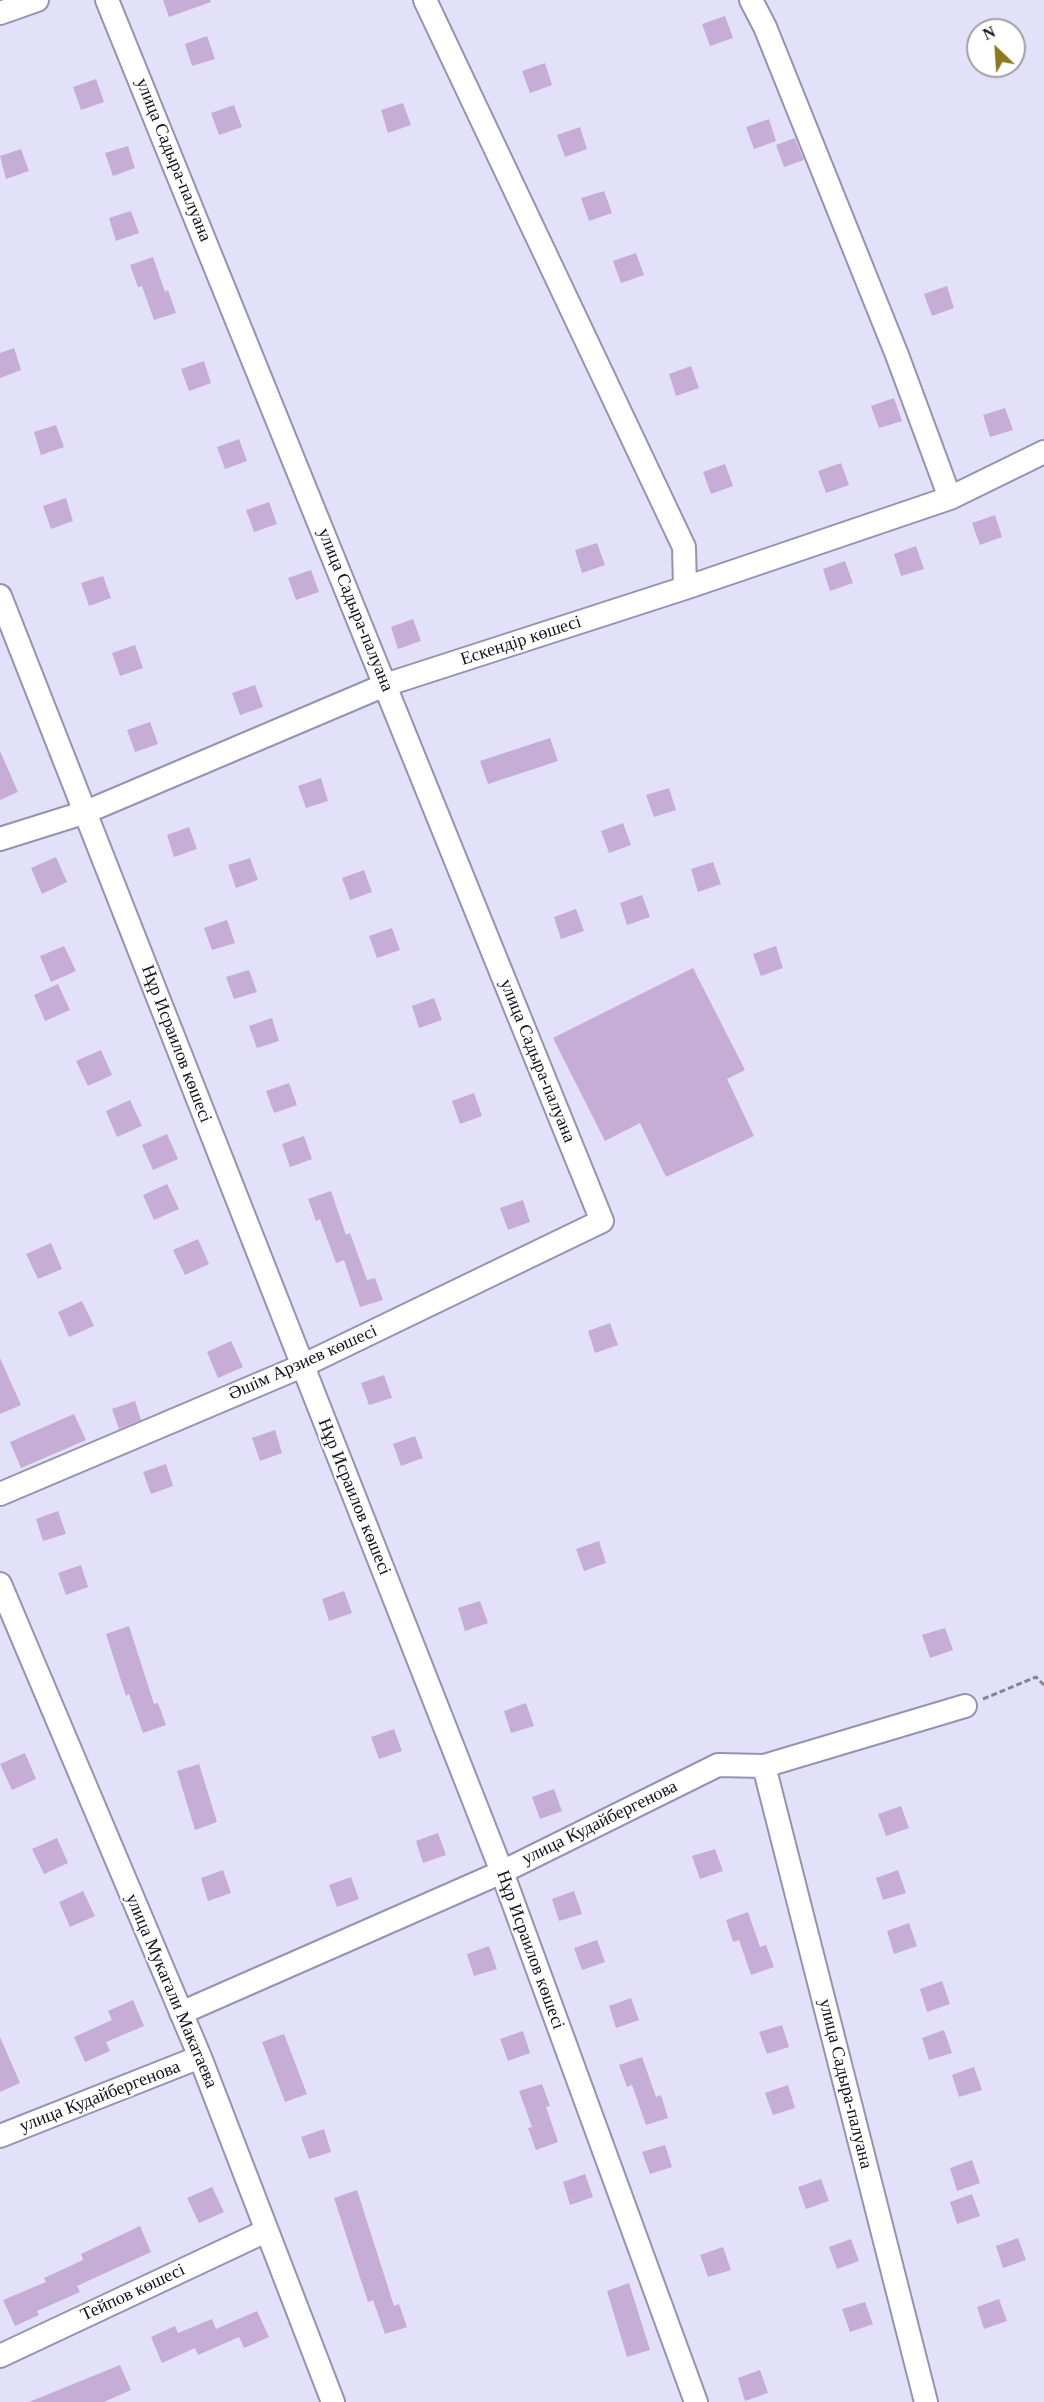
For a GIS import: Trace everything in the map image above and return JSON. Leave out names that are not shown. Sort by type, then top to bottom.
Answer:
[{"type":"street","points":[[0,13],[37,0]]},
{"type":"street","name":"улица Садыра-палуана","points":[[107,0],[602,1221]]},
{"type":"street","points":[[425,0],[684,548],[685,588]]},
{"type":"street","points":[[751,0],[769,38],[897,355],[951,498]]},
{"type":"street","name":"Ескендір көшесі","points":[[0,839],[86,812],[385,685],[685,588],[951,498],[1044,452]]},
{"type":"street","name":"Нұр Исраилов көшесі","points":[[0,596],[502,1872],[696,2402]]},
{"type":"street","name":"Әшім Арзиев көшесі","points":[[0,1494],[302,1366],[602,1221]]},
{"type":"street","name":"улица Мукагали Макатаева","points":[[0,1584],[8,1629],[200,2057],[333,2402]]},
{"type":"street","name":"улица Кудайбергенова","points":[[181,2013],[502,1872],[718,1764],[764,1766],[965,1706]]},
{"type":"street","name":"улица Садыра-палуана","points":[[764,1766],[926,2402]]},
{"type":"street","name":"улица Кудайбергенова","points":[[0,2136],[200,2057]]},
{"type":"street","name":"Тейпов көшесі","points":[[0,2356],[266,2231]]},
{"type":"path","points":[[965,1706],[1036,1677],[1044,1685]]},
{"type":"building","points":[[163,0],[210,0],[211,2],[169,17]]},
{"type":"building","points":[[725,16],[733,38],[710,46],[702,24]]},
{"type":"building","points":[[207,36],[215,59],[192,66],[185,44]]},
{"type":"building","points":[[545,63],[552,85],[530,93],[522,71]]},
{"type":"building","points":[[96,79],[104,102],[81,110],[73,87]]},
{"type":"building","points":[[403,103],[411,125],[388,133],[381,110]]},
{"type":"building","points":[[234,105],[242,127],[219,135],[211,113]]},
{"type":"building","points":[[769,119],[776,141],[754,149],[746,127]]},
{"type":"building","points":[[580,127],[587,149],[565,157],[557,135]]},
{"type":"building","points":[[795,138],[804,160],[784,167],[776,145]]},
{"type":"building","points":[[128,146],[135,168],[113,176],[105,153]]},
{"type":"building","points":[[21,149],[29,171],[6,179],[0,156]]},
{"type":"building","points":[[604,191],[612,213],[589,221],[581,198]]},
{"type":"building","points":[[131,211],[139,233],[116,241],[109,218]]},
{"type":"building","points":[[636,253],[644,275],[621,283],[613,261]]},
{"type":"building","points":[[153,257],[165,292],[168,290],[176,313],[154,320],[142,286],[138,287],[130,265]]},
{"type":"building","points":[[947,286],[954,308],[932,316],[924,294]]},
{"type":"building","points":[[14,348],[21,370],[0,378],[0,353]]},
{"type":"building","points":[[204,361],[211,383],[189,391],[181,369]]},
{"type":"building","points":[[691,366],[699,388],[676,396],[669,374]]},
{"type":"building","points":[[894,398],[902,421],[879,428],[871,406]]},
{"type":"building","points":[[1005,408],[1013,430],[990,437],[983,415]]},
{"type":"building","points":[[56,425],[64,447],[41,455],[34,432]]},
{"type":"building","points":[[239,439],[247,461],[225,469],[217,447]]},
{"type":"building","points":[[841,463],[849,485],[826,493],[818,471]]},
{"type":"building","points":[[725,464],[733,486],[711,494],[703,472]]},
{"type":"building","points":[[66,498],[73,521],[51,529],[43,506]]},
{"type":"building","points":[[269,502],[277,524],[254,532],[246,510]]},
{"type":"building","points":[[995,515],[1002,537],[980,545],[972,523]]},
{"type":"building","points":[[597,543],[605,565],[582,573],[575,550]]},
{"type":"building","points":[[916,546],[924,569],[901,576],[894,554]]},
{"type":"building","points":[[845,561],[853,583],[830,591],[823,569]]},
{"type":"building","points":[[311,570],[319,592],[296,600],[288,578]]},
{"type":"building","points":[[103,576],[111,598],[89,606],[81,583]]},
{"type":"building","points":[[413,619],[421,641],[398,649],[391,627]]},
{"type":"building","points":[[135,645],[143,668],[120,676],[112,653]]},
{"type":"building","points":[[255,685],[263,707],[240,715],[232,693]]},
{"type":"building","points":[[150,722],[158,744],[135,752],[127,730]]},
{"type":"building","points":[[550,738],[558,761],[488,784],[480,761]]},
{"type":"building","points":[[0,751],[18,792],[0,800]]},
{"type":"building","points":[[321,778],[328,801],[306,808],[298,786]]},
{"type":"building","points":[[669,788],[676,810],[654,817],[646,795]]},
{"type":"building","points":[[623,823],[631,845],[609,853],[601,831]]},
{"type":"building","points":[[189,827],[197,849],[174,857],[167,835]]},
{"type":"building","points":[[56,857],[67,882],[42,894],[31,868]]},
{"type":"building","points":[[250,858],[258,880],[236,888],[228,865]]},
{"type":"building","points":[[713,862],[721,884],[698,892],[691,869]]},
{"type":"building","points":[[364,870],[372,892],[350,900],[342,878]]},
{"type":"building","points":[[642,895],[650,917],[627,925],[620,903]]},
{"type":"building","points":[[576,909],[584,931],[561,939],[554,917]]},
{"type":"building","points":[[227,920],[235,943],[212,950],[204,928]]},
{"type":"building","points":[[392,928],[400,950],[377,958],[369,936]]},
{"type":"building","points":[[64,946],[76,971],[51,982],[40,956]]},
{"type":"building","points":[[776,946],[783,968],[761,976],[753,954]]},
{"type":"building","points":[[693,968],[745,1070],[727,1079],[754,1136],[666,1177],[640,1123],[605,1141],[553,1038]]},
{"type":"building","points":[[249,970],[257,992],[234,999],[226,977]]},
{"type":"building","points":[[58,984],[70,1010],[45,1021],[34,995]]},
{"type":"building","points":[[434,998],[442,1020],[419,1028],[412,1006]]},
{"type":"building","points":[[272,1018],[279,1041],[257,1048],[249,1026]]},
{"type":"building","points":[[101,1050],[112,1075],[88,1086],[76,1061]]},
{"type":"building","points":[[289,1083],[297,1105],[274,1113],[266,1091]]},
{"type":"building","points":[[474,1093],[482,1116],[460,1124],[452,1101]]},
{"type":"building","points":[[130,1100],[142,1126],[117,1137],[106,1111]]},
{"type":"building","points":[[167,1134],[178,1159],[153,1170],[142,1145]]},
{"type":"building","points":[[304,1136],[312,1159],[290,1167],[282,1144]]},
{"type":"building","points":[[167,1184],[179,1209],[154,1220],[143,1195]]},
{"type":"building","points":[[331,1191],[346,1235],[350,1233],[367,1280],[375,1278],[383,1300],[360,1307],[344,1260],[336,1263],[320,1219],[316,1221],[308,1199]]},
{"type":"building","points":[[523,1200],[530,1222],[508,1230],[500,1208]]},
{"type":"building","points":[[198,1239],[209,1264],[185,1275],[173,1250]]},
{"type":"building","points":[[51,1243],[62,1269],[38,1279],[26,1254]]},
{"type":"building","points":[[82,1301],[94,1326],[69,1337],[58,1312]]},
{"type":"building","points":[[610,1323],[618,1345],[595,1353],[588,1331]]},
{"type":"building","points":[[231,1341],[243,1367],[218,1378],[207,1352]]},
{"type":"building","points":[[0,1358],[21,1405],[0,1414]]},
{"type":"building","points":[[384,1375],[392,1398],[369,1405],[361,1383]]},
{"type":"building","points":[[135,1401],[141,1420],[119,1429],[112,1409]]},
{"type":"building","points":[[74,1414],[86,1440],[21,1468],[10,1442]]},
{"type":"building","points":[[275,1430],[282,1453],[260,1461],[252,1438]]},
{"type":"building","points":[[415,1436],[423,1458],[401,1466],[393,1444]]},
{"type":"building","points":[[166,1464],[173,1486],[151,1494],[143,1472]]},
{"type":"building","points":[[58,1511],[66,1534],[43,1541],[36,1519]]},
{"type":"building","points":[[599,1541],[606,1563],[584,1571],[576,1549]]},
{"type":"building","points":[[81,1565],[88,1587],[66,1595],[58,1573]]},
{"type":"building","points":[[344,1591],[352,1613],[329,1621],[322,1599]]},
{"type":"building","points":[[480,1601],[488,1623],[465,1631],[458,1608]]},
{"type":"building","points":[[129,1626],[154,1704],[158,1703],[166,1725],[143,1733],[129,1694],[126,1696],[106,1634]]},
{"type":"building","points":[[945,1628],[953,1650],[930,1658],[922,1635]]},
{"type":"building","points":[[526,1703],[534,1726],[511,1733],[504,1711]]},
{"type":"building","points":[[394,1729],[402,1751],[379,1759],[371,1737]]},
{"type":"building","points":[[25,1753],[36,1779],[12,1790],[0,1764]]},
{"type":"building","points":[[199,1764],[217,1822],[195,1830],[177,1771]]},
{"type":"building","points":[[554,1789],[562,1811],[540,1819],[532,1797]]},
{"type":"building","points":[[901,1806],[909,1828],[886,1836],[878,1814]]},
{"type":"building","points":[[438,1833],[446,1855],[423,1863],[416,1841]]},
{"type":"building","points":[[57,1838],[68,1863],[44,1874],[32,1849]]},
{"type":"building","points":[[715,1849],[723,1871],[700,1879],[692,1856]]},
{"type":"building","points":[[223,1870],[231,1893],[208,1901],[201,1878]]},
{"type":"building","points":[[898,1870],[906,1893],[883,1900],[876,1878]]},
{"type":"building","points":[[351,1877],[359,1899],[337,1907],[329,1885]]},
{"type":"building","points":[[83,1891],[95,1916],[70,1927],[59,1902]]},
{"type":"building","points":[[574,1891],[582,1914],[559,1921],[552,1899]]},
{"type":"building","points":[[748,1912],[760,1947],[766,1945],[774,1967],[751,1975],[739,1940],[733,1942],[726,1920]]},
{"type":"building","points":[[909,1923],[917,1946],[894,1954],[887,1931]]},
{"type":"building","points":[[597,1940],[605,1962],[582,1970],[574,1948]]},
{"type":"building","points":[[489,1946],[497,1969],[474,1976],[467,1954]]},
{"type":"building","points":[[942,1981],[950,2004],[927,2012],[920,1989]]},
{"type":"building","points":[[631,1998],[639,2020],[616,2028],[609,2006]]},
{"type":"building","points":[[133,2000],[144,2026],[106,2042],[110,2051],[85,2062],[74,2037],[112,2020],[108,2011]]},
{"type":"building","points":[[782,2025],[789,2047],[767,2054],[759,2032]]},
{"type":"building","points":[[944,2030],[952,2053],[929,2060],[922,2038]]},
{"type":"building","points":[[523,2031],[530,2053],[508,2061],[500,2039]]},
{"type":"building","points":[[284,2034],[307,2094],[285,2102],[262,2042]]},
{"type":"building","points":[[0,2037],[20,2083],[0,2092]]},
{"type":"building","points":[[642,2057],[656,2097],[661,2095],[668,2118],[646,2125],[632,2085],[627,2087],[619,2065]]},
{"type":"building","points":[[974,2067],[982,2090],[959,2097],[952,2075]]},
{"type":"building","points":[[542,2084],[550,2106],[546,2107],[558,2142],[536,2150],[528,2128],[532,2127],[519,2091]]},
{"type":"building","points":[[788,2085],[795,2108],[773,2115],[765,2093]]},
{"type":"building","points":[[324,2129],[331,2152],[309,2159],[301,2137]]},
{"type":"building","points":[[665,2145],[672,2167],[650,2174],[642,2152]]},
{"type":"building","points":[[972,2160],[980,2183],[957,2191],[950,2168]]},
{"type":"building","points":[[585,2174],[593,2197],[570,2205],[563,2182]]},
{"type":"building","points":[[821,2179],[829,2201],[806,2209],[798,2187]]},
{"type":"building","points":[[212,2187],[224,2212],[199,2223],[187,2198]]},
{"type":"building","points":[[357,2190],[394,2306],[399,2304],[407,2327],[385,2334],[373,2300],[368,2302],[334,2198]]},
{"type":"building","points":[[972,2194],[980,2216],[957,2224],[950,2202]]},
{"type":"building","points":[[140,2226],[151,2252],[77,2286],[80,2292],[37,2311],[39,2315],[15,2326],[3,2300],[46,2282],[44,2278],[83,2260],[81,2254]]},
{"type":"building","points":[[1018,2238],[1026,2260],[1003,2268],[996,2246]]},
{"type":"building","points":[[851,2239],[859,2261],[837,2269],[829,2247]]},
{"type":"building","points":[[723,2247],[731,2270],[708,2277],[700,2255]]},
{"type":"building","points":[[629,2283],[650,2350],[627,2357],[607,2291]]},
{"type":"building","points":[[999,2299],[1007,2321],[984,2329],[977,2307]]},
{"type":"building","points":[[865,2302],[873,2324],[850,2332],[842,2309]]},
{"type":"building","points":[[257,2311],[269,2337],[244,2348],[239,2337],[198,2355],[195,2348],[162,2363],[151,2337],[175,2326],[178,2333],[212,2319],[216,2329]]},
{"type":"building","points":[[120,2365],[131,2390],[104,2402],[29,2402]]},
{"type":"building","points":[[760,2370],[768,2393],[745,2401],[738,2378]]}]
